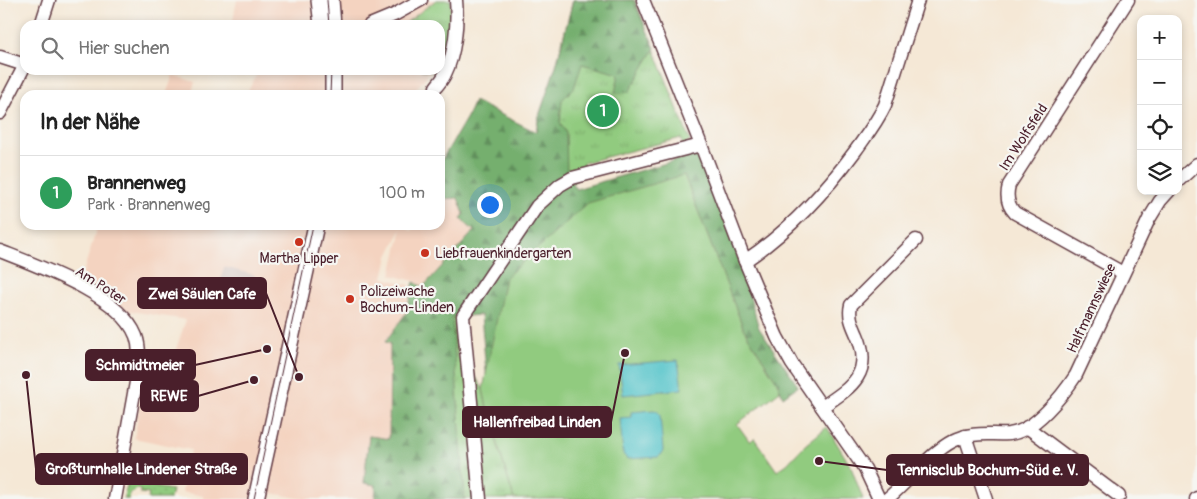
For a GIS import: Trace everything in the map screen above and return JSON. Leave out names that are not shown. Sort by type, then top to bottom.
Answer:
[{"type":"street","points":[[43,20],[49,0]]},
{"type":"street","points":[[319,0],[321,20]]},
{"type":"street","points":[[331,0],[333,20]]},
{"type":"street","points":[[382,20],[421,0]]},
{"type":"street","points":[[436,87],[445,76],[450,61],[456,0]]},
{"type":"street","points":[[643,0],[745,261],[777,337],[792,364],[865,469],[879,499]]},
{"type":"street","points":[[745,261],[767,245],[814,201],[848,161],[879,119],[918,0]]},
{"type":"street","name":"Im Wolfsfeld","points":[[1123,274],[1015,213],[1008,203],[1007,193],[1009,185],[1128,0]]},
{"type":"street","points":[[0,57],[20,63]]},
{"type":"street","points":[[0,113],[20,75]]},
{"type":"street","points":[[333,75],[333,90]]},
{"type":"street","points":[[480,499],[463,316],[537,206],[560,185],[572,178],[701,145]]},
{"type":"street","points":[[1182,177],[1197,164]]},
{"type":"street","name":"Halfmannswiese","points":[[887,499],[940,449],[965,436],[980,433],[1012,434],[1027,427],[1049,408],[1068,387],[1089,347],[1149,219],[1165,195]]},
{"type":"street","points":[[256,499],[315,230]]},
{"type":"street","points":[[822,407],[851,386],[857,379],[861,369],[862,350],[850,316],[852,305],[916,240]]},
{"type":"street","name":"Am Poter","points":[[0,251],[74,283],[107,302],[123,316],[135,334],[138,349],[138,370],[115,499]]},
{"type":"street","points":[[1027,427],[1119,496]]},
{"type":"street","points":[[965,436],[986,499]]},
{"type":"shaded area","points":[[237,0],[436,0],[410,20],[233,20]]},
{"type":"shaded area","points":[[173,75],[195,82],[193,90],[168,90]]},
{"type":"shaded area","points":[[256,75],[427,75],[415,90],[249,90]]},
{"type":"shaded area","points":[[458,198],[464,215],[474,231],[423,287],[414,281],[391,275],[402,230],[445,230],[445,199]]},
{"type":"shaded area","points":[[96,230],[401,230],[388,256],[383,278],[410,285],[406,313],[385,341],[390,343],[389,439],[369,436],[364,483],[376,485],[375,499],[332,499],[323,497],[323,499],[304,499],[271,493],[269,499],[203,499],[203,496],[182,492],[191,450],[134,438],[142,392],[185,400],[188,381],[166,378],[186,320],[131,311],[126,313],[80,282]]},
{"type":"shaded area","points":[[224,267],[255,275],[250,293],[244,292],[241,300],[216,295]]},
{"type":"green space","points":[[436,0],[451,0],[450,37],[445,57],[445,20],[410,20]]},
{"type":"green space","points":[[573,0],[635,0],[690,141],[683,146],[681,138],[583,163],[585,170],[461,304],[456,325],[458,356],[471,369],[483,389],[514,499],[375,499],[376,485],[364,483],[369,436],[389,439],[469,244],[536,132]]},
{"type":"green space","points":[[573,0],[633,0],[655,48],[629,92],[615,93],[619,74],[582,64],[574,88],[562,100],[560,122],[566,133],[567,177],[576,189],[701,153],[740,262],[759,328],[798,386],[783,397],[778,384],[744,330],[684,175],[487,383],[481,315],[452,317],[465,499],[375,499],[376,485],[364,483],[369,436],[389,439],[390,343],[385,342],[406,313],[414,282],[423,287],[474,231],[461,219],[464,214],[458,198],[445,199],[445,154],[474,101],[536,132],[539,116],[556,66]]},
{"type":"green space","points":[[684,175],[744,330],[778,384],[780,391],[737,424],[750,442],[754,438],[777,471],[827,427],[851,467],[863,499],[514,499],[483,389],[505,278],[588,203]]},
{"type":"green space","points":[[128,482],[172,490],[170,499],[148,499],[149,494],[140,493],[140,490],[137,489],[130,494],[129,499],[123,499]]},
{"type":"water","points":[[678,360],[682,389],[623,395],[619,365]]},
{"type":"water","points":[[654,410],[660,415],[662,454],[658,457],[627,459],[623,454],[620,418],[631,417],[631,412]]},
{"type":"tram line","points":[[327,0],[329,20]]},
{"type":"tram line","points":[[330,90],[331,75]]},
{"type":"tram line","points":[[254,499],[312,230]]},
{"type":"place","name":"Brannenweg","points":[[603,111]]},
{"type":"place","name":"Martha Lipper","points":[[299,242]]},
{"type":"place","name":"Liebfrauenkindergarten","points":[[425,253]]},
{"type":"place","name":"Polizeiwache Bochum-Linden","points":[[350,299]]},
{"type":"place","name":"Schmidtmeier","points":[[267,349]]},
{"type":"place","name":"Hallenfreibad Linden","points":[[625,353]]},
{"type":"place","name":"Großturnhalle Lindener Straße","points":[[26,375]]},
{"type":"place","name":"Zwei Säulen Cafe","points":[[299,377]]},
{"type":"place","name":"REWE","points":[[254,380]]},
{"type":"place","name":"Tennisclub Bochum-Süd e. V.","points":[[819,461]]}]
